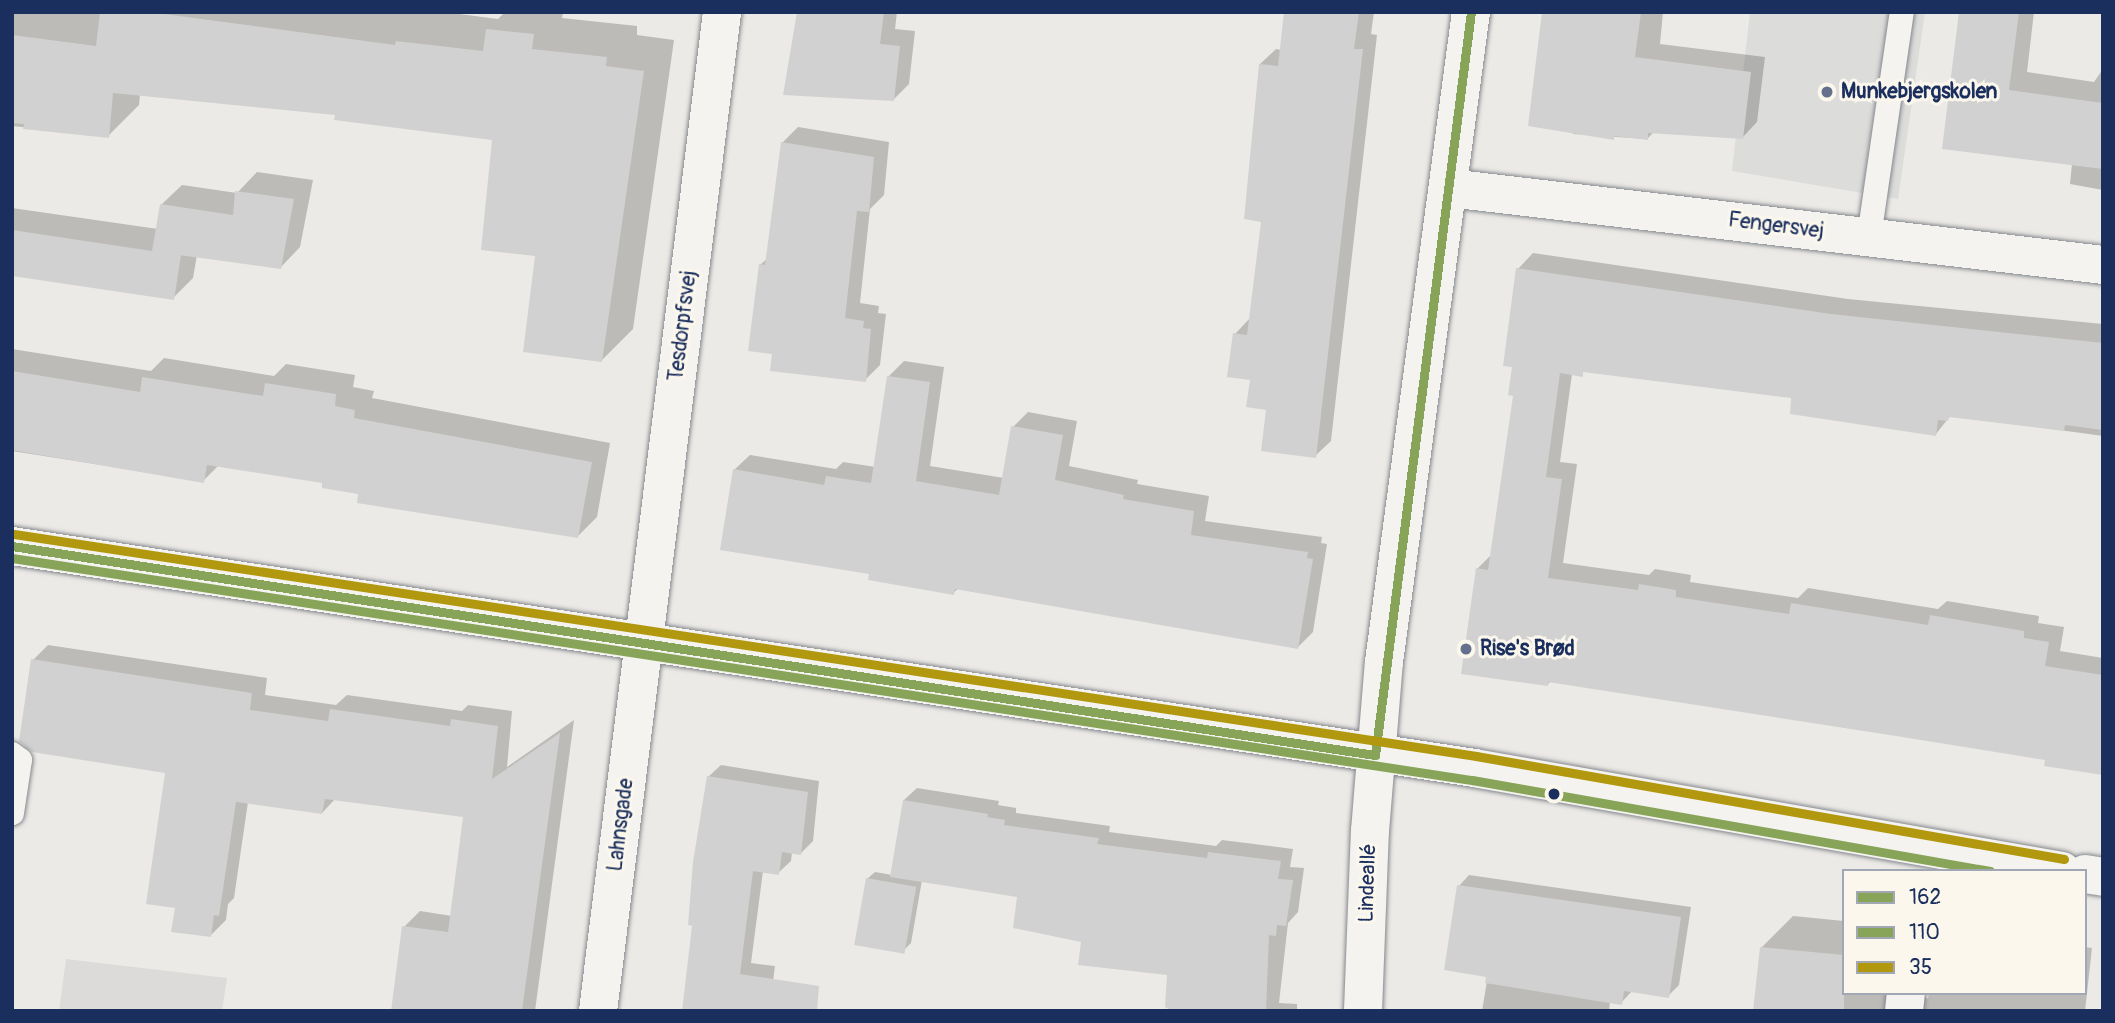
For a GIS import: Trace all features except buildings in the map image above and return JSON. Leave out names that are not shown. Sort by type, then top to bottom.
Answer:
[{"type":"street","name":"Lindeallé","points":[[1363,1011],[1375,755],[1471,12]]},
{"type":"street","name":"Tesdorpfsvej","points":[[645,640],[716,13]]},
{"type":"street","name":"Fengersvej","points":[[1449,188],[2103,265]]},
{"type":"street","points":[[12,546],[1474,768],[1920,860],[2036,869]]},
{"type":"street","name":"Lahnsgade","points":[[598,1011],[645,640]]},
{"type":"lane","points":[[1869,237],[1902,12]]},
{"type":"lane","points":[[12,754],[20,760],[12,813]]},
{"type":"shaded area","name":"Munkebjergskolen","points":[[1750,12],[1925,12],[1898,199],[1732,171]]},
{"type":"shaded area","points":[[66,959],[227,978],[222,1011],[59,1011]]},
{"type":"transit line","name":"162","points":[[1375,755],[1471,12]]},
{"type":"transit line","name":"35","points":[[14,534],[1476,756],[2064,859]]},
{"type":"transit line","name":"162","points":[[12,546],[1375,755]]},
{"type":"transit line","name":"110","points":[[12,558],[1472,780],[1979,869]]},
{"type":"place","name":"Munkebjergskolen","points":[[1827,92]]},
{"type":"place","name":"Rise's Brød","points":[[1466,649]]}]
